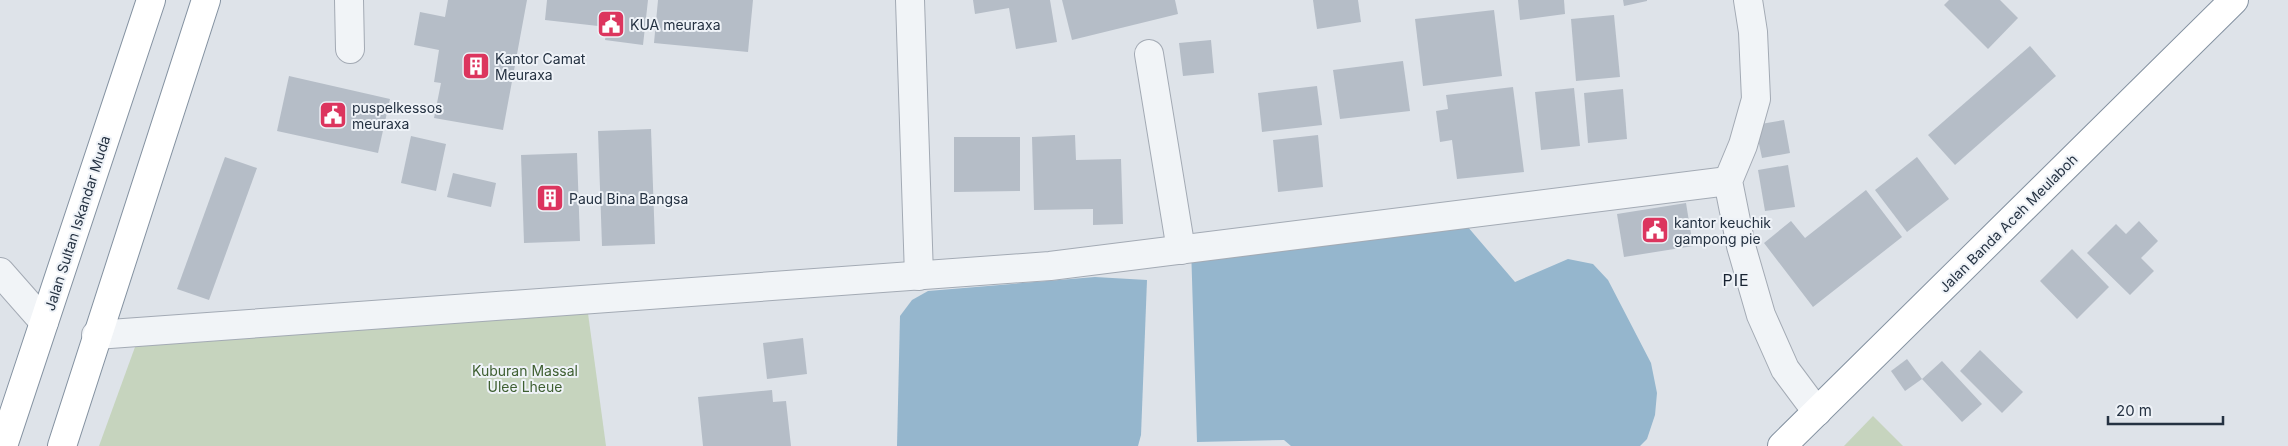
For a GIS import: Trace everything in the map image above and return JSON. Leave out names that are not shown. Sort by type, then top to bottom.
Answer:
[{"type":"highway","name":"Jalan Sultan Iskandar Muda","points":[[3,446],[151,0]]},
{"type":"highway","points":[[62,446],[96,335],[206,0]]},
{"type":"highway","name":"Jalan Banda Aceh Meulaboh","points":[[1782,446],[2234,0]]},
{"type":"street","points":[[349,0],[350,48]]},
{"type":"street","points":[[910,0],[919,276]]},
{"type":"street","points":[[1748,0],[1753,32],[1756,99],[1743,145],[1728,182],[1741,246],[1761,315],[1785,369],[1818,412]]},
{"type":"street","points":[[1149,54],[1181,250]]},
{"type":"street","points":[[96,335],[1050,266],[1728,182]]},
{"type":"street","points":[[0,272],[44,322]]},
{"type":"green space","name":"Kuburan Massal Ulee Lheue","points":[[587,306],[606,446],[99,446],[139,336]]},
{"type":"green space","points":[[1873,416],[1903,446],[1844,446]]},
{"type":"water","points":[[1467,226],[1515,282],[1568,259],[1593,264],[1608,280],[1651,363],[1657,393],[1655,415],[1647,439],[1640,446],[1291,446],[1284,440],[1197,442],[1191,246]]},
{"type":"water","points":[[1095,277],[1147,280],[1141,435],[1138,446],[897,446],[900,316],[912,300],[928,291]]},
{"type":"building","name":"Kantor Camat Meuraxa","points":[[448,0],[527,0],[503,130],[434,118],[441,83],[434,82],[439,50],[414,45],[420,12],[445,17]]},
{"type":"building","name":"KUA meuraxa","points":[[547,0],[648,0],[643,45],[605,40],[607,27],[545,20]]},
{"type":"building","points":[[658,0],[753,0],[748,52],[654,43]]},
{"type":"building","points":[[973,0],[1050,0],[1057,42],[1016,49],[1009,8],[975,14]]},
{"type":"building","points":[[1062,0],[1175,0],[1178,14],[1072,40]]},
{"type":"building","points":[[1313,0],[1358,0],[1361,22],[1317,29]]},
{"type":"building","points":[[1518,0],[1564,0],[1565,14],[1520,20]]},
{"type":"building","points":[[1623,0],[1647,0],[1647,1],[1624,6]]},
{"type":"building","points":[[1949,0],[2000,0],[2018,18],[1988,49],[1944,5]]},
{"type":"building","points":[[1494,10],[1502,76],[1423,86],[1415,19]]},
{"type":"building","points":[[1614,15],[1620,77],[1576,81],[1571,19]]},
{"type":"building","points":[[1211,40],[1214,73],[1183,76],[1179,43]]},
{"type":"building","points":[[2030,46],[2056,76],[1955,165],[1928,135]]},
{"type":"building","points":[[1403,61],[1410,111],[1340,119],[1333,70]]},
{"type":"building","name":"puspelkessos meuraxa","points":[[289,76],[390,99],[378,153],[277,131]]},
{"type":"building","points":[[1317,86],[1322,125],[1262,132],[1258,93]]},
{"type":"building","points":[[1513,87],[1524,172],[1457,179],[1452,140],[1440,142],[1436,111],[1448,109],[1446,95]]},
{"type":"building","points":[[1574,88],[1580,146],[1541,150],[1535,92]]},
{"type":"building","points":[[1623,89],[1627,139],[1588,143],[1584,93]]},
{"type":"building","points":[[1784,120],[1790,153],[1762,158],[1755,125]]},
{"type":"building","points":[[651,129],[655,244],[602,246],[598,131]]},
{"type":"building","points":[[1075,135],[1076,160],[1121,159],[1123,224],[1093,225],[1093,209],[1034,210],[1032,137]]},
{"type":"building","points":[[1318,135],[1323,187],[1278,192],[1273,140]]},
{"type":"building","points":[[411,136],[446,144],[436,191],[401,183]]},
{"type":"building","points":[[954,137],[1020,137],[1020,191],[954,192]]},
{"type":"building","name":"Paud Bina Bangsa","points":[[577,153],[580,241],[524,243],[521,155]]},
{"type":"building","points":[[225,157],[257,168],[209,300],[177,289]]},
{"type":"building","points":[[1917,157],[1949,199],[1907,232],[1875,190]]},
{"type":"building","points":[[1788,165],[1795,207],[1765,211],[1758,170]]},
{"type":"building","points":[[453,173],[496,183],[491,207],[447,197]]},
{"type":"building","points":[[1866,190],[1902,237],[1813,307],[1764,243],[1791,221],[1805,238]]},
{"type":"building","name":"kantor keuchik gampong pie","points":[[1686,203],[1693,246],[1624,257],[1617,214]]},
{"type":"building","points":[[2139,221],[2158,241],[2141,258],[2154,271],[2130,295],[2087,253],[2116,224],[2126,234]]},
{"type":"building","points":[[2072,249],[2109,287],[2077,319],[2040,281]]},
{"type":"building","points":[[803,338],[807,374],[767,379],[763,343]]},
{"type":"building","points":[[1980,350],[2023,392],[2002,413],[1960,371]]},
{"type":"building","points":[[1907,359],[1922,379],[1905,391],[1891,371]]},
{"type":"building","points":[[1942,361],[1982,404],[1962,422],[1922,379]]},
{"type":"building","points":[[772,390],[773,402],[786,401],[791,446],[703,446],[698,397]]},
{"type":"place","name":"KUA meuraxa","points":[[611,24]]},
{"type":"place","name":"Kantor Camat Meuraxa","points":[[476,66]]},
{"type":"place","name":"puspelkessos meuraxa","points":[[333,115]]},
{"type":"place","name":"Paud Bina Bangsa","points":[[550,198]]},
{"type":"place","name":"kantor keuchik gampong pie","points":[[1655,230]]},
{"type":"district","name":"PIE","points":[[1736,280]]}]
